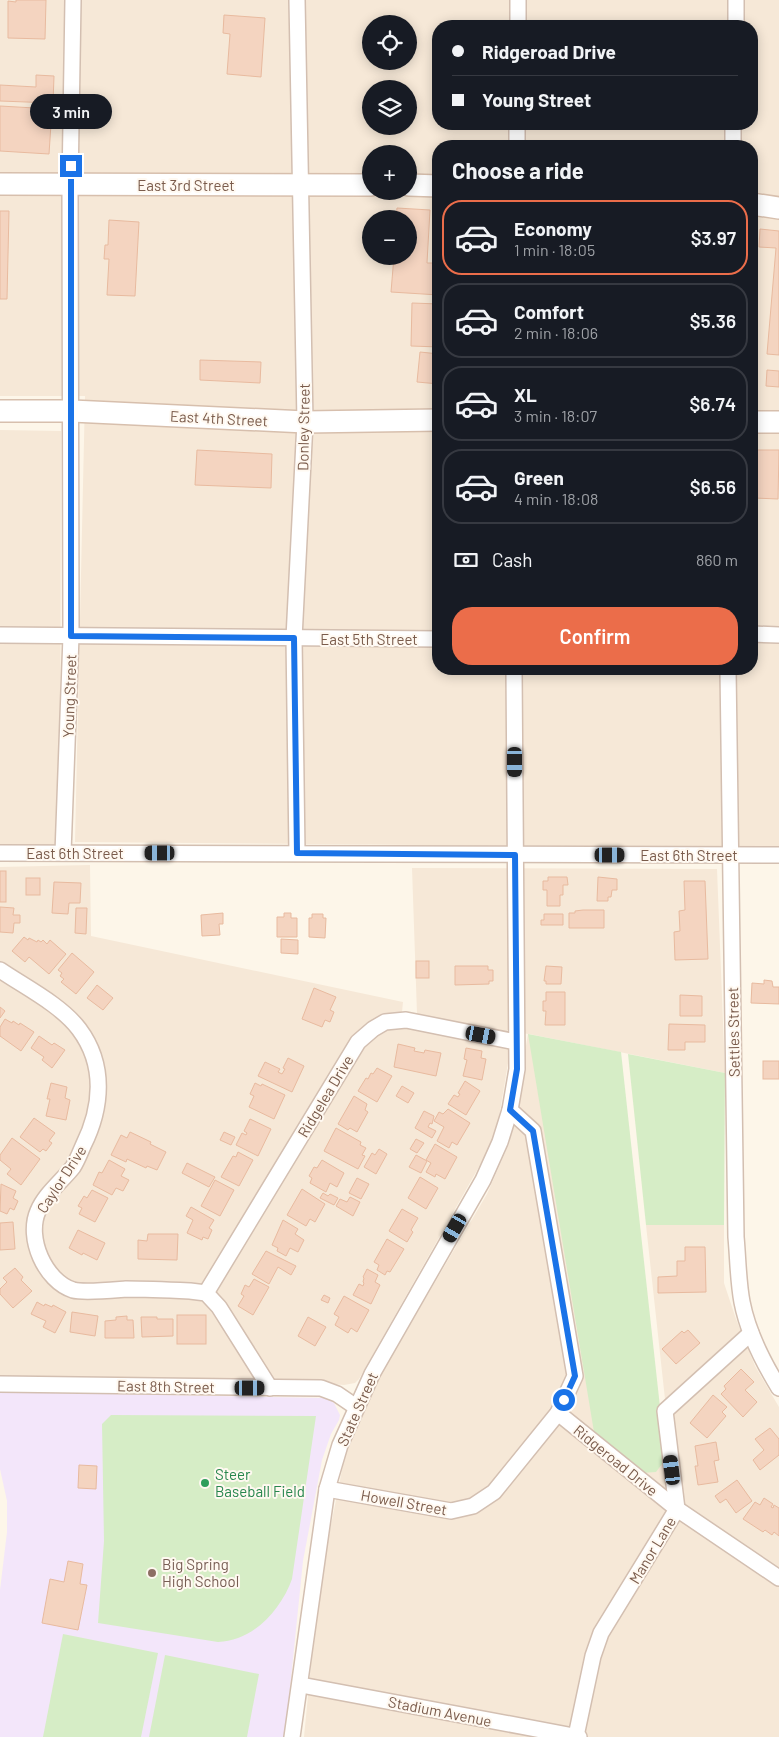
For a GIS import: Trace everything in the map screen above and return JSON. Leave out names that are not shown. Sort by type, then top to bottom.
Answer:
[{"type":"main road","name":"East 3rd Street","points":[[0,184],[362,185]]},
{"type":"main road","points":[[417,186],[432,186]]},
{"type":"main road","points":[[758,205],[779,208]]},
{"type":"main road","name":"East 4th Street","points":[[0,412],[72,411],[305,422],[432,420]]},
{"type":"main road","points":[[758,422],[779,422]]},
{"type":"street","name":"Young Street","points":[[63,853],[71,636],[70,185],[73,0]]},
{"type":"street","name":"Donley Street","points":[[296,0],[305,422],[294,638],[297,853]]},
{"type":"street","points":[[518,0],[518,20]]},
{"type":"street","points":[[736,0],[736,20]]},
{"type":"street","points":[[758,634],[779,635]]},
{"type":"street","name":"East 5th Street","points":[[0,636],[432,639]]},
{"type":"street","points":[[514,675],[517,1069],[510,1110],[533,1131],[575,1376],[558,1413]]},
{"type":"street","name":"Settles Street","points":[[728,675],[736,1237],[742,1303],[751,1333],[764,1363],[779,1388]]},
{"type":"street","name":"East 6th Street","points":[[0,853],[779,855]]},
{"type":"street","name":"Caylor Drive","points":[[0,970],[58,1009],[78,1028],[89,1046],[96,1065],[99,1085],[97,1108],[90,1132],[74,1165],[38,1212],[35,1227],[35,1247],[45,1266],[55,1279],[73,1290],[127,1289],[206,1293]]},
{"type":"street","name":"Ridgelea Drive","points":[[206,1293],[358,1042],[373,1029],[385,1022],[406,1020],[516,1042]]},
{"type":"street","name":"State Street","points":[[292,1737],[301,1684],[304,1645],[327,1489],[340,1445],[372,1374],[483,1180],[500,1142],[510,1110]]},
{"type":"street","points":[[206,1293],[219,1307],[270,1388]]},
{"type":"street","name":"Manor Lane","points":[[578,1737],[593,1656],[601,1633],[677,1509],[665,1411],[751,1333]]},
{"type":"street","name":"East 8th Street","points":[[0,1384],[320,1388],[337,1394],[356,1407]]},
{"type":"street","name":"Howell Street","points":[[327,1489],[451,1511],[473,1506],[494,1492],[558,1413]]},
{"type":"street","name":"Ridgeroad Drive","points":[[558,1413],[677,1509],[779,1578]]},
{"type":"street","name":"Stadium Avenue","points":[[301,1684],[578,1737]]},
{"type":"shaded area","points":[[0,0],[779,0],[779,848],[75,842],[85,396],[0,396]]},
{"type":"shaded area","points":[[0,430],[61,431],[60,849],[0,849]]},
{"type":"shaded area","points":[[90,865],[91,936],[403,1002],[402,1012],[417,1014],[412,868],[717,869],[725,1073],[529,1034],[660,1407],[665,1399],[646,1225],[724,1225],[724,1283],[755,1366],[779,1407],[779,1737],[304,1737],[315,1624],[327,1545],[346,1450],[375,1384],[487,1194],[509,1144],[528,1034],[507,1030],[509,1057],[493,1142],[355,1383],[344,1385],[322,1383],[0,1380],[0,867]]},
{"type":"shaded area","name":"Big Spring High School","points":[[0,1392],[326,1398],[334,1403],[340,1415],[322,1460],[303,1561],[285,1737],[0,1737],[0,1590],[7,1532],[7,1501],[0,1469]]},
{"type":"green space","points":[[528,1034],[621,1052],[660,1407],[662,1464],[656,1472],[642,1473],[594,1432]]},
{"type":"green space","points":[[628,1054],[725,1073],[724,1225],[646,1225]]},
{"type":"green space","name":"Steer Baseball Field","points":[[111,1415],[316,1416],[292,1579],[281,1602],[264,1622],[254,1630],[231,1640],[218,1642],[98,1623],[104,1541],[102,1424]]},
{"type":"green space","points":[[63,1634],[158,1653],[141,1737],[43,1737]]},
{"type":"green space","points":[[165,1655],[259,1674],[247,1737],[149,1737]]},
{"type":"building","points":[[16,0],[46,0],[45,39],[8,38],[8,1],[16,2]]},
{"type":"building","points":[[224,15],[265,18],[261,77],[227,74],[230,34],[223,33]]},
{"type":"building","points":[[36,75],[54,76],[53,103],[0,101],[0,85],[36,87]]},
{"type":"building","points":[[0,106],[52,109],[49,154],[0,151]]},
{"type":"building","points":[[397,208],[430,210],[427,263],[432,263],[432,295],[391,292],[393,265],[417,265],[417,210],[397,210]]},
{"type":"building","points":[[0,211],[9,211],[7,299],[0,299]]},
{"type":"building","points":[[109,220],[139,222],[135,296],[107,295],[109,259],[104,259],[105,245],[108,245]]},
{"type":"building","points":[[760,229],[779,231],[779,355],[767,354],[776,248],[759,247]]},
{"type":"building","points":[[412,303],[432,304],[432,347],[411,346]]},
{"type":"building","points":[[420,352],[432,353],[432,383],[417,382]]},
{"type":"building","points":[[200,360],[261,362],[260,383],[200,380]]},
{"type":"building","points":[[767,370],[779,371],[779,387],[766,386]]},
{"type":"building","points":[[197,450],[272,454],[271,488],[195,485]]},
{"type":"building","points":[[758,450],[779,450],[778,499],[758,498]]},
{"type":"building","points":[[0,871],[6,871],[6,902],[0,902]]},
{"type":"building","points":[[548,877],[567,877],[568,885],[563,885],[563,895],[560,895],[560,906],[547,906],[547,890],[543,890],[543,881],[548,881]]},
{"type":"building","points":[[598,877],[617,879],[617,890],[612,890],[608,901],[597,901]]},
{"type":"building","points":[[26,878],[40,878],[40,895],[26,895]]},
{"type":"building","points":[[684,881],[705,881],[708,959],[675,960],[674,932],[680,931],[679,911],[685,910]]},
{"type":"building","points":[[54,882],[81,883],[80,903],[69,903],[68,914],[52,913]]},
{"type":"building","points":[[0,907],[14,908],[13,915],[20,915],[20,923],[14,923],[13,933],[0,932]]},
{"type":"building","points":[[76,908],[87,908],[86,934],[75,933]]},
{"type":"building","points":[[583,910],[604,910],[604,928],[569,928],[569,913]]},
{"type":"building","points":[[223,913],[223,924],[219,924],[220,935],[202,936],[201,915]]},
{"type":"building","points":[[284,913],[291,913],[291,918],[297,918],[297,937],[277,937],[277,917],[284,917]]},
{"type":"building","points":[[312,914],[323,914],[323,918],[326,918],[325,938],[309,937],[309,918],[312,918]]},
{"type":"building","points":[[544,914],[563,914],[563,925],[541,925],[541,920],[544,920]]},
{"type":"building","points":[[24,937],[37,942],[38,940],[41,942],[43,940],[47,944],[50,940],[66,954],[49,974],[29,957],[25,962],[12,951]]},
{"type":"building","points":[[281,939],[298,940],[298,954],[281,953]]},
{"type":"building","points":[[72,953],[94,972],[76,994],[61,982],[64,979],[60,976],[62,973],[58,970]]},
{"type":"building","points":[[416,961],[429,961],[429,978],[416,978]]},
{"type":"building","points":[[455,966],[488,966],[488,970],[493,970],[493,981],[489,981],[489,984],[455,985]]},
{"type":"building","points":[[546,966],[562,967],[561,984],[546,984],[546,981],[544,981]]},
{"type":"building","points":[[764,980],[772,981],[773,987],[779,987],[779,1004],[751,1003],[752,983],[764,984]]},
{"type":"building","points":[[97,985],[113,998],[103,1010],[87,998]]},
{"type":"building","points":[[314,988],[336,997],[330,1010],[334,1012],[330,1022],[325,1020],[322,1027],[302,1019]]},
{"type":"building","points":[[546,992],[565,992],[565,1025],[545,1025],[546,1011],[543,1011],[543,1001],[546,1001]]},
{"type":"building","points":[[680,995],[702,996],[702,1016],[680,1016]]},
{"type":"building","points":[[0,1007],[5,1011],[0,1018]]},
{"type":"building","points":[[5,1019],[19,1025],[20,1023],[34,1032],[21,1051],[0,1036],[0,1027]]},
{"type":"building","points":[[669,1024],[705,1025],[705,1042],[685,1042],[685,1050],[668,1050]]},
{"type":"building","points":[[39,1036],[52,1045],[54,1043],[65,1050],[52,1068],[42,1060],[44,1057],[31,1048]]},
{"type":"building","points":[[398,1044],[415,1048],[414,1051],[424,1053],[425,1050],[441,1053],[436,1076],[394,1067]]},
{"type":"building","points":[[466,1048],[482,1051],[481,1058],[486,1059],[482,1080],[463,1076],[467,1060],[464,1059]]},
{"type":"building","points":[[288,1058],[304,1066],[292,1092],[258,1076],[265,1062],[280,1069],[278,1072],[282,1074]]},
{"type":"building","points":[[763,1061],[779,1061],[779,1079],[763,1079]]},
{"type":"building","points":[[377,1068],[392,1076],[377,1102],[358,1091],[366,1078],[368,1079]]},
{"type":"building","points":[[465,1081],[480,1091],[466,1115],[448,1104],[454,1095],[458,1097],[460,1094],[458,1093]]},
{"type":"building","points":[[51,1083],[67,1087],[65,1098],[70,1100],[66,1120],[46,1116],[50,1099],[47,1099]]},
{"type":"building","points":[[255,1083],[261,1086],[262,1084],[285,1095],[274,1119],[249,1107],[254,1096],[250,1094]]},
{"type":"building","points":[[402,1086],[414,1093],[408,1103],[396,1096]]},
{"type":"building","points":[[354,1096],[367,1104],[365,1110],[368,1112],[357,1132],[350,1128],[348,1130],[338,1124]]},
{"type":"building","points":[[448,1109],[470,1123],[457,1145],[452,1142],[449,1148],[437,1141],[444,1127],[434,1121],[439,1112],[443,1114]]},
{"type":"building","points":[[424,1111],[434,1116],[432,1124],[430,1123],[428,1127],[436,1131],[432,1138],[415,1128]]},
{"type":"building","points":[[34,1118],[55,1133],[49,1141],[52,1143],[46,1151],[43,1149],[40,1152],[20,1137]]},
{"type":"building","points":[[250,1119],[271,1129],[258,1156],[236,1145],[242,1133],[246,1135],[247,1133],[244,1131]]},
{"type":"building","points":[[336,1128],[361,1142],[360,1145],[366,1148],[362,1155],[365,1156],[358,1169],[324,1151]]},
{"type":"building","points":[[130,1132],[166,1152],[157,1170],[147,1166],[146,1168],[127,1159],[126,1162],[111,1155],[121,1135],[127,1138]]},
{"type":"building","points":[[224,1132],[235,1137],[231,1145],[220,1140]]},
{"type":"building","points":[[12,1138],[40,1159],[21,1185],[7,1174],[11,1169],[0,1160],[0,1155]]},
{"type":"building","points":[[416,1139],[424,1143],[417,1153],[410,1149]]},
{"type":"building","points":[[435,1144],[457,1157],[445,1179],[436,1174],[435,1177],[426,1172],[431,1163],[426,1160]]},
{"type":"building","points":[[379,1149],[387,1154],[376,1174],[364,1167],[372,1153],[375,1155]]},
{"type":"building","points":[[238,1152],[253,1160],[239,1186],[221,1177],[233,1156],[236,1157]]},
{"type":"building","points":[[416,1155],[427,1161],[421,1173],[409,1167]]},
{"type":"building","points":[[109,1160],[125,1169],[121,1176],[129,1180],[123,1191],[116,1188],[112,1195],[93,1185],[99,1172],[102,1173]]},
{"type":"building","points":[[322,1160],[344,1173],[337,1187],[330,1183],[326,1192],[310,1183],[312,1178],[309,1176],[314,1167],[317,1168]]},
{"type":"building","points":[[187,1163],[215,1177],[209,1187],[182,1173]]},
{"type":"building","points":[[420,1177],[438,1188],[426,1209],[408,1198]]},
{"type":"building","points":[[357,1178],[369,1184],[361,1199],[349,1193]]},
{"type":"building","points":[[215,1180],[234,1190],[220,1216],[201,1206]]},
{"type":"building","points":[[1,1184],[16,1191],[13,1198],[18,1201],[14,1210],[10,1208],[7,1214],[0,1211]]},
{"type":"building","points":[[302,1189],[325,1204],[315,1222],[310,1219],[306,1226],[287,1215]]},
{"type":"building","points":[[92,1190],[108,1198],[95,1222],[79,1214],[82,1208],[78,1206],[84,1196],[87,1198]]},
{"type":"building","points":[[323,1193],[338,1198],[334,1205],[320,1198]]},
{"type":"building","points":[[350,1197],[360,1202],[353,1216],[336,1206],[340,1199],[347,1202]]},
{"type":"building","points":[[191,1207],[214,1220],[209,1228],[212,1230],[208,1239],[203,1237],[202,1240],[187,1233],[193,1220],[186,1216]]},
{"type":"building","points":[[402,1209],[418,1218],[407,1242],[389,1231]]},
{"type":"building","points":[[283,1220],[298,1229],[295,1234],[304,1240],[298,1252],[290,1248],[286,1256],[277,1251],[278,1248],[272,1245]]},
{"type":"building","points":[[13,1222],[15,1249],[0,1250],[0,1223]]},
{"type":"building","points":[[78,1230],[105,1243],[97,1260],[69,1248]]},
{"type":"building","points":[[148,1234],[178,1234],[177,1260],[138,1259],[138,1240],[147,1241]]},
{"type":"building","points":[[387,1239],[404,1249],[390,1272],[387,1271],[385,1275],[377,1270],[379,1265],[374,1262]]},
{"type":"building","points":[[685,1247],[705,1247],[706,1292],[658,1293],[658,1277],[677,1276],[677,1261],[685,1261]]},
{"type":"building","points":[[266,1251],[296,1266],[291,1275],[278,1267],[269,1284],[252,1274]]},
{"type":"building","points":[[15,1268],[23,1277],[21,1280],[32,1291],[13,1308],[0,1294],[0,1289],[7,1282],[3,1278]]},
{"type":"building","points":[[367,1269],[378,1275],[375,1282],[380,1285],[371,1304],[353,1295],[359,1284],[363,1286],[363,1277]]},
{"type":"building","points":[[254,1279],[269,1287],[253,1315],[238,1306],[244,1296],[241,1294],[245,1285],[249,1287]]},
{"type":"building","points":[[324,1295],[330,1298],[328,1303],[321,1300]]},
{"type":"building","points":[[344,1296],[369,1310],[357,1332],[351,1328],[348,1333],[335,1325],[339,1317],[334,1314]]},
{"type":"building","points":[[37,1302],[44,1306],[45,1304],[52,1307],[53,1305],[66,1312],[55,1333],[43,1327],[46,1321],[31,1314]]},
{"type":"building","points":[[72,1312],[98,1316],[95,1336],[70,1332]]},
{"type":"building","points":[[177,1315],[206,1315],[206,1344],[177,1344]]},
{"type":"building","points":[[127,1316],[127,1320],[133,1320],[134,1338],[105,1338],[105,1321]]},
{"type":"building","points":[[141,1317],[173,1319],[173,1336],[142,1337]]},
{"type":"building","points":[[308,1317],[326,1327],[315,1346],[298,1336]]},
{"type":"building","points":[[688,1330],[700,1343],[676,1364],[662,1349],[682,1331],[684,1333]]},
{"type":"building","points":[[741,1369],[754,1382],[745,1390],[757,1402],[743,1417],[721,1394],[726,1389],[724,1386]]},
{"type":"building","points":[[713,1395],[727,1407],[722,1412],[726,1416],[707,1438],[690,1423]]},
{"type":"building","points":[[770,1428],[779,1439],[779,1455],[760,1470],[753,1460],[764,1450],[755,1439]]},
{"type":"building","points":[[716,1442],[719,1460],[714,1461],[718,1482],[698,1485],[695,1466],[698,1466],[695,1446]]},
{"type":"building","points":[[79,1465],[97,1466],[96,1489],[78,1488]]},
{"type":"building","points":[[737,1480],[752,1501],[736,1513],[726,1499],[720,1503],[715,1496]]},
{"type":"building","points":[[764,1498],[773,1504],[771,1507],[773,1508],[774,1505],[779,1508],[779,1536],[774,1532],[772,1535],[765,1530],[763,1532],[743,1519],[755,1502],[760,1505]]},
{"type":"building","points":[[68,1561],[83,1564],[80,1584],[87,1585],[78,1630],[42,1623],[50,1579],[64,1582]]},
{"type":"place","name":"Steer Baseball Field","points":[[205,1483]]},
{"type":"place","name":"Big Spring High School","points":[[152,1573]]},
{"type":"route","points":[[71,166],[71,636],[294,638],[297,853],[515,855],[517,1069],[510,1110],[533,1131],[575,1376],[564,1400]]}]
